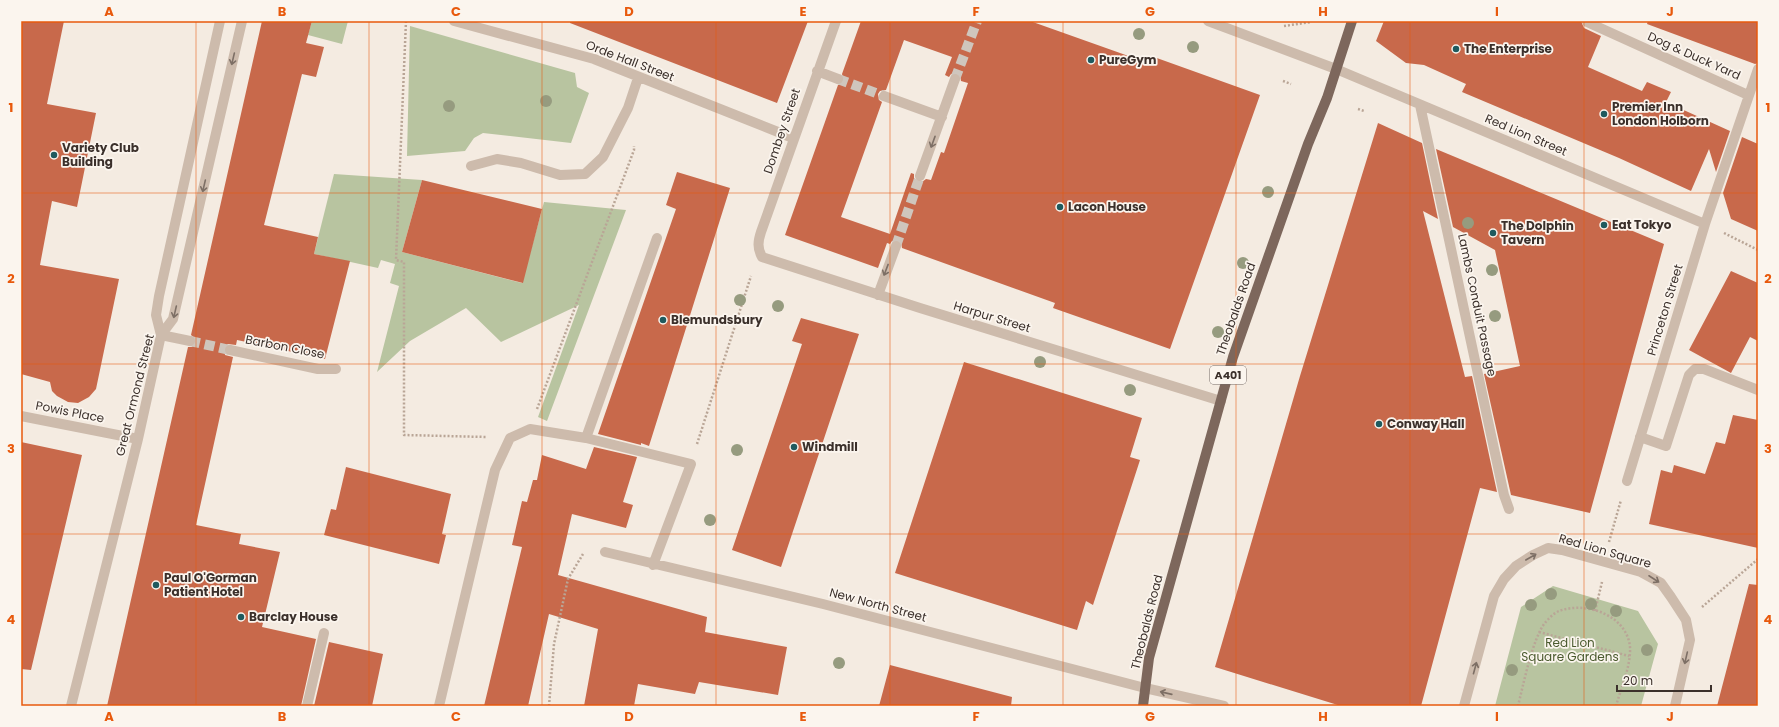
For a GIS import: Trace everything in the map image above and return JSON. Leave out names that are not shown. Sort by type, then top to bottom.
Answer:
[{"type":"main road","name":"Theobalds Road","points":[[1143,706],[1149,658],[1233,357],[1308,144],[1327,98],[1352,21]]},
{"type":"street","points":[[190,341],[161,335],[156,315],[220,21]]},
{"type":"street","name":"Great Ormond Street","points":[[71,706],[138,439],[161,335],[173,320],[242,21]]},
{"type":"street","name":"Orde Hall Street","points":[[454,21],[594,59],[638,78],[793,138]]},
{"type":"street","name":"Dombey Street","points":[[758,251],[758,242],[761,232],[793,138],[836,21]]},
{"type":"street","name":"Red Lion Street","points":[[1208,21],[1336,69],[1705,224]]},
{"type":"street","name":"Dog & Duck Yard","points":[[1588,21],[1587,22],[1748,95]]},
{"type":"street","name":"Princeton Street","points":[[1627,481],[1705,224],[1758,69]]},
{"type":"street","points":[[817,71],[838,79]]},
{"type":"street","points":[[471,166],[497,159],[521,163],[560,175],[585,174],[603,157],[628,108],[638,78]]},
{"type":"street","points":[[920,176],[955,79]]},
{"type":"street","points":[[884,96],[942,117]]},
{"type":"street","name":"Lambs Conduit Passage","points":[[1420,105],[1504,495],[1509,509]]},
{"type":"street","points":[[586,438],[657,238]]},
{"type":"street","points":[[878,295],[896,246]]},
{"type":"street","name":"Harpur Street","points":[[758,251],[762,256],[772,260],[878,295],[1221,401]]},
{"type":"street","name":"Barbon Close","points":[[230,350],[318,369],[336,369]]},
{"type":"street","points":[[1640,437],[1666,446],[1689,375],[1695,370],[1704,369],[1729,377],[1758,390]]},
{"type":"street","name":"Powis Place","points":[[21,416],[138,439]]},
{"type":"street","points":[[439,706],[495,470],[510,438],[530,429],[586,438],[691,464],[653,565]]},
{"type":"street","name":"Red Lion Square","points":[[1464,706],[1494,596],[1504,579],[1516,566],[1533,555],[1548,548],[1562,550],[1641,572],[1661,583],[1676,603],[1686,620],[1690,640],[1675,706]]},
{"type":"street","name":"New North Street","points":[[605,552],[653,565],[822,604],[1145,688],[1224,706]]},
{"type":"street","points":[[307,706],[324,633]]},
{"type":"path","points":[[406,21],[396,260],[404,262],[404,434],[510,438]]},
{"type":"path","points":[[1285,25],[1311,22]]},
{"type":"path","points":[[1283,81],[1291,84]]},
{"type":"path","points":[[1358,109],[1364,111]]},
{"type":"path","points":[[530,429],[634,150],[633,143]]},
{"type":"path","points":[[1742,242],[1758,250]]},
{"type":"path","points":[[691,464],[758,251]]},
{"type":"path","points":[[1603,561],[1627,481]]},
{"type":"path","points":[[549,706],[554,644],[568,579],[585,552],[605,552]]},
{"type":"path","points":[[1686,620],[1758,559]]},
{"type":"path","points":[[1595,611],[1598,600]]},
{"type":"path","points":[[1518,706],[1539,632],[1544,624],[1558,612],[1572,609],[1595,611],[1615,618],[1623,627],[1630,647],[1616,706]]},
{"type":"path","points":[[1539,632],[1629,656]]},
{"type":"green space","points":[[312,21],[348,21],[342,44],[308,35]]},
{"type":"green space","points":[[410,26],[575,73],[577,87],[589,93],[571,143],[483,133],[474,138],[465,151],[407,156]]},
{"type":"green space","points":[[334,174],[422,180],[402,252],[522,283],[544,202],[626,210],[547,421],[538,417],[579,305],[501,342],[466,308],[410,341],[377,372],[399,286],[390,283],[395,264],[381,260],[378,268],[314,254]]},
{"type":"green space","name":"Red Lion Square Gardens","points":[[1553,586],[1638,611],[1658,644],[1641,706],[1495,706],[1521,607]]},
{"type":"building","points":[[21,21],[64,21],[47,104],[96,113],[77,207],[52,201],[40,265],[119,279],[96,389],[89,397],[78,403],[68,402],[57,396],[52,391],[50,382],[21,374]]},
{"type":"building","points":[[262,21],[312,21],[306,43],[324,47],[316,77],[302,74],[264,225],[318,237],[314,254],[350,261],[325,359],[237,340],[236,345],[228,344],[225,346],[225,355],[233,357],[196,525],[241,534],[239,544],[280,552],[262,627],[316,639],[301,706],[107,706],[188,347],[192,347],[196,343],[196,339],[191,335]]},
{"type":"building","points":[[570,21],[808,21],[777,103],[570,23]]},
{"type":"building","name":"Lacon House","points":[[861,21],[1030,21],[1151,64],[1154,57],[1260,95],[1170,349],[1053,308],[1055,303],[902,248],[901,242],[898,240],[892,241],[890,244],[887,243],[878,268],[785,235],[838,85],[842,84],[844,81],[842,74]],"holes":[[[904,40],[952,57],[945,75],[949,77],[951,74],[957,73],[960,75],[961,81],[968,83],[944,153],[941,152],[931,180],[926,179],[922,182],[917,182],[914,178],[914,174],[911,173],[890,234],[841,217],[882,102],[879,100],[878,94],[880,91],[886,90]]]},
{"type":"building","name":"Premier Inn London Holborn","points":[[1384,21],[1581,21],[1584,28],[1601,36],[1588,67],[1642,91],[1647,82],[1671,92],[1666,102],[1730,131],[1716,172],[1709,149],[1691,191],[1619,158],[1462,92],[1466,84],[1424,65],[1406,63],[1376,41]]},
{"type":"building","points":[[1648,21],[1758,21],[1758,63],[1755,64],[1647,24]]},
{"type":"building","points":[[1378,123],[1422,143],[1438,219],[1423,211],[1465,377],[1472,376],[1497,492],[1480,488],[1421,706],[1341,706],[1215,667],[1300,376]]},
{"type":"building","points":[[1742,137],[1758,144],[1758,231],[1731,219],[1723,193]]},
{"type":"building","points":[[1436,149],[1664,244],[1590,513],[1511,495],[1484,374],[1520,366],[1495,250],[1453,227]]},
{"type":"building","name":"Blemundsbury","points":[[677,172],[730,188],[649,446],[598,434],[676,209],[666,205]]},
{"type":"building","points":[[422,180],[542,209],[523,283],[402,252]]},
{"type":"building","points":[[1731,271],[1758,283],[1758,341],[1750,337],[1731,373],[1689,350]]},
{"type":"building","name":"Windmill","points":[[801,318],[859,334],[781,567],[732,550],[802,344],[792,341]]},
{"type":"building","points":[[964,362],[1142,418],[1130,457],[1140,460],[1093,605],[1086,601],[1077,630],[895,573]]},
{"type":"building","points":[[1733,415],[1758,420],[1758,548],[1649,524],[1661,470],[1672,473],[1674,465],[1705,474],[1716,442],[1725,444]]},
{"type":"building","points":[[21,442],[82,455],[31,670],[21,669]]},
{"type":"building","points":[[594,447],[637,457],[623,502],[633,505],[626,528],[572,514],[558,575],[707,617],[705,632],[787,647],[778,695],[699,682],[695,694],[638,684],[634,706],[584,706],[598,629],[549,614],[528,706],[484,706],[522,547],[512,545],[522,501],[527,502],[533,480],[537,480],[542,455],[586,469]]},
{"type":"building","points":[[346,467],[451,494],[442,534],[446,535],[439,564],[324,535],[331,509],[336,510]]},
{"type":"building","points":[[1749,584],[1758,585],[1758,706],[1717,706]]},
{"type":"building","points":[[329,642],[383,654],[372,706],[314,706]]},
{"type":"building","points":[[890,665],[1012,697],[1011,706],[879,706]]},
{"type":"tunnel","points":[[955,79],[977,21]]},
{"type":"tunnel","points":[[838,79],[884,96]]},
{"type":"tunnel","points":[[896,246],[920,176]]},
{"type":"tunnel","points":[[190,341],[230,350]]},
{"type":"place","name":"The Enterprise","points":[[1456,49]]},
{"type":"place","name":"PureGym","points":[[1091,60]]},
{"type":"place","name":"Premier Inn London Holborn","points":[[1604,114]]},
{"type":"place","name":"Variety Club Building","points":[[54,155]]},
{"type":"place","name":"Lacon House","points":[[1060,207]]},
{"type":"place","name":"Eat Tokyo","points":[[1604,225]]},
{"type":"place","name":"The Dolphin Tavern","points":[[1493,233]]},
{"type":"place","name":"Blemundsbury","points":[[663,320]]},
{"type":"place","name":"Conway Hall","points":[[1379,424]]},
{"type":"place","name":"Windmill","points":[[794,447]]},
{"type":"place","name":"Paul O'Gorman Patient Hotel","points":[[156,585]]},
{"type":"place","name":"Barclay House","points":[[241,617]]}]
